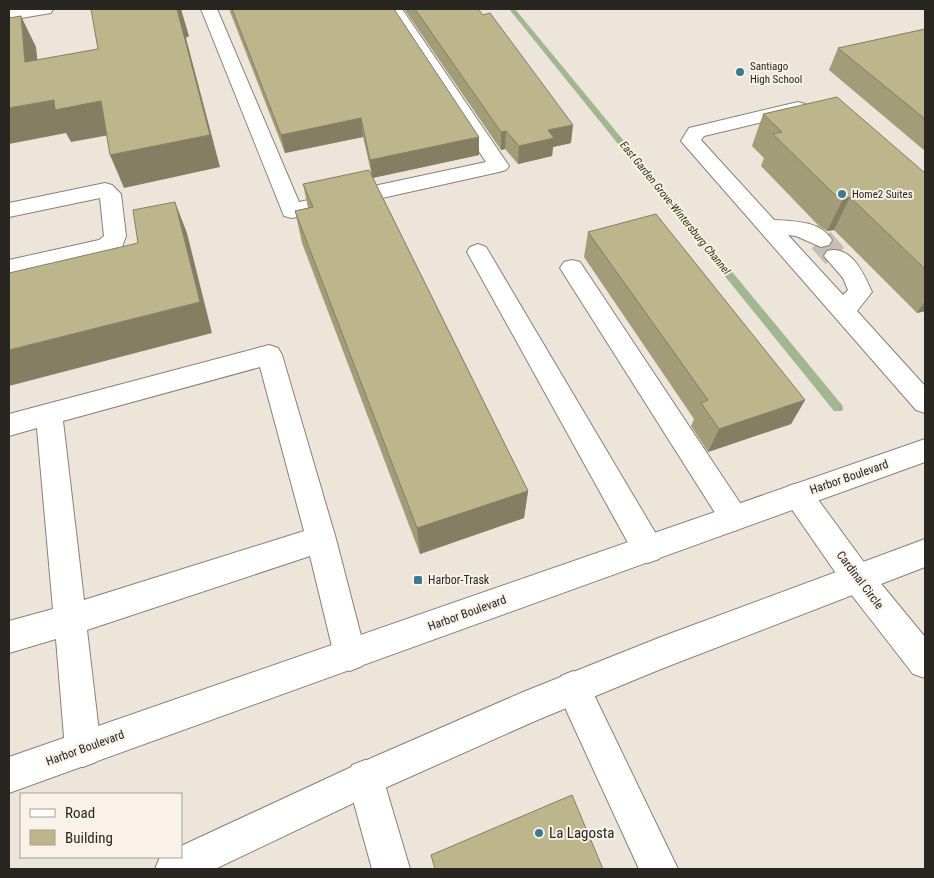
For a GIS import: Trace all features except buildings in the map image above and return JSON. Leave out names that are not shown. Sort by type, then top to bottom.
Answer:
[{"type":"main road","points":[[9,15],[45,9]]},
{"type":"main road","points":[[209,9],[292,211],[499,166],[394,9]]},
{"type":"main road","points":[[818,110],[796,107],[696,132],[691,141],[925,403]]},
{"type":"main road","points":[[9,210],[105,190],[110,194],[115,236],[114,242],[105,246],[9,268]]},
{"type":"main road","points":[[769,227],[801,229],[828,248],[852,274],[860,292],[843,311]]},
{"type":"main road","points":[[478,252],[648,549]]},
{"type":"main road","points":[[572,268],[734,518]]},
{"type":"main road","points":[[9,426],[269,355],[321,539],[350,655]]},
{"type":"main road","points":[[49,414],[83,749]]},
{"type":"main road","name":"Harbor Boulevard","points":[[9,776],[925,450]]},
{"type":"main road","name":"Cardinal Circle","points":[[798,495],[858,579],[925,662]]},
{"type":"main road","points":[[9,637],[70,620],[321,539]]},
{"type":"main road","points":[[174,869],[365,778],[572,688],[925,553]]},
{"type":"main road","points":[[572,688],[660,869]]},
{"type":"main road","points":[[365,778],[391,869]]},
{"type":"waterway","name":"East Garden Grove-Wintersburg Channel","points":[[512,9],[838,408]]},
{"type":"tunnel","points":[[821,240],[835,256]]},
{"type":"place","name":"Santiago High School","points":[[740,72]]},
{"type":"place","name":"Home2 Suites","points":[[842,194]]},
{"type":"place","name":"Harbor-Trask","points":[[418,580]]},
{"type":"place","name":"La Lagosta","points":[[539,833]]}]
